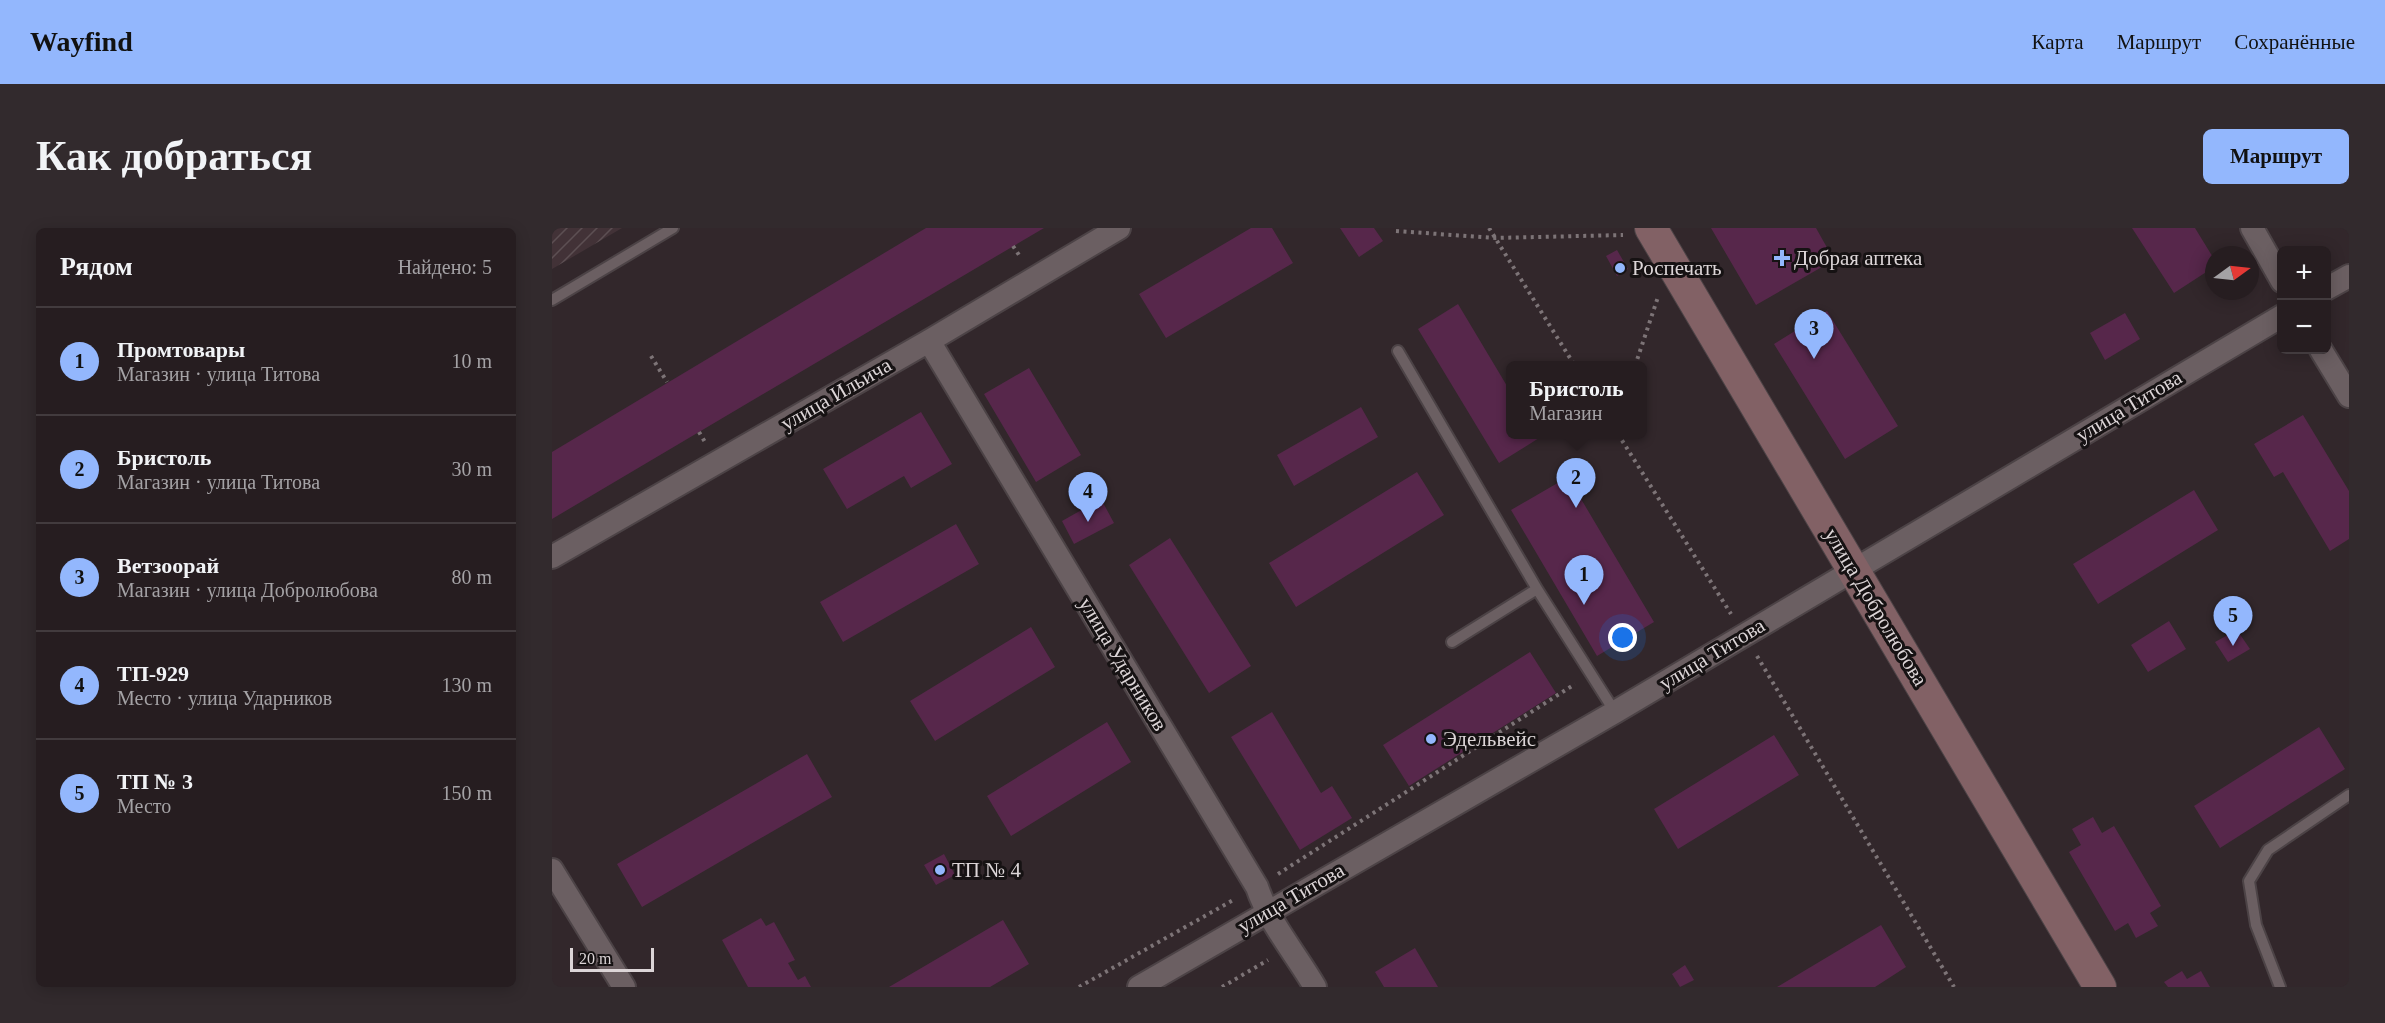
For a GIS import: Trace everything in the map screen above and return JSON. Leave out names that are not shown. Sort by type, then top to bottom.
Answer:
[{"type":"street","name":"улица Ильича","points":[[552,557],[929,341],[1119,228]]},
{"type":"street","points":[[2252,228],[2277,272]]},
{"type":"street","name":"улица Добролюбова","points":[[1639,232],[1854,569],[2100,987]]},
{"type":"street","points":[[2331,286],[2349,276]]},
{"type":"street","name":"улица Титова","points":[[1138,987],[1615,712],[2277,319]]},
{"type":"street","name":"улица Ударников","points":[[929,341],[1257,887],[1266,912],[1292,946],[1315,987]]},
{"type":"street","points":[[2323,354],[2349,396]]},
{"type":"street","points":[[552,870],[624,987]]},
{"type":"lane","points":[[552,300],[673,228]]},
{"type":"lane","points":[[1398,351],[1537,589],[1615,712]]},
{"type":"lane","points":[[1452,642],[1537,589]]},
{"type":"lane","points":[[2280,987],[2256,925],[2249,881],[2268,850],[2349,795]]},
{"type":"path","points":[[1489,228],[1572,361]]},
{"type":"path","points":[[1396,231],[1495,238],[1639,232]]},
{"type":"path","points":[[1637,361],[1661,290]]},
{"type":"path","points":[[651,356],[667,382]]},
{"type":"path","points":[[1079,987],[1257,887],[1590,674]]},
{"type":"path","points":[[1876,857],[1954,987]]},
{"type":"path","points":[[1222,987],[1292,946]]},
{"type":"shaded area","points":[[552,228],[622,228],[552,269]]},
{"type":"building","points":[[926,228],[1044,228],[552,519],[552,452]]},
{"type":"building","points":[[1251,228],[1272,228],[1293,263],[1166,338],[1139,294]]},
{"type":"building","points":[[1340,228],[1374,228],[1383,241],[1359,257]]},
{"type":"building","points":[[1711,228],[1816,228],[1834,260],[1756,305]]},
{"type":"building","points":[[2132,228],[2195,228],[2206,246],[2205,273],[2174,293]]},
{"type":"building","points":[[1617,250],[1628,269],[1617,276],[1606,256]]},
{"type":"building","points":[[1458,304],[1506,384],[1506,439],[1537,439],[1499,463],[1418,329]]},
{"type":"building","points":[[1827,311],[1898,426],[1845,459],[1774,344]]},
{"type":"building","points":[[2125,313],[2140,339],[2105,360],[2090,333]]},
{"type":"building","points":[[1029,368],[1081,455],[1036,482],[984,394]]},
{"type":"building","points":[[1361,407],[1378,437],[1294,486],[1277,455]]},
{"type":"building","points":[[921,412],[952,464],[911,488],[904,476],[847,509],[823,469]]},
{"type":"building","points":[[2303,415],[2349,491],[2349,539],[2330,551],[2283,472],[2274,477],[2254,444]]},
{"type":"building","points":[[1417,472],[1444,515],[1296,607],[1269,563]]},
{"type":"building","points":[[1568,477],[1654,622],[1597,656],[1511,510]]},
{"type":"building","points":[[2194,490],[2218,530],[2098,604],[2073,564]]},
{"type":"building","points":[[1101,499],[1114,523],[1074,544],[1062,521]]},
{"type":"building","points":[[956,524],[979,564],[843,642],[820,602]]},
{"type":"building","points":[[1170,538],[1251,666],[1209,693],[1129,565]]},
{"type":"building","points":[[2169,621],[2186,649],[2148,672],[2131,645]]},
{"type":"building","points":[[1031,627],[1055,667],[935,741],[910,701]]},
{"type":"building","points":[[2237,630],[2250,649],[2228,662],[2215,642]]},
{"type":"building","points":[[1530,652],[1556,693],[1409,786],[1383,745]]},
{"type":"building","points":[[1272,712],[1321,793],[1332,786],[1352,818],[1300,850],[1231,737]]},
{"type":"building","points":[[1107,722],[1131,762],[1011,836],[987,796]]},
{"type":"building","points":[[2319,727],[2345,769],[2220,848],[2194,806]]},
{"type":"building","points":[[1774,735],[1799,775],[1678,849],[1654,809]]},
{"type":"building","points":[[807,754],[832,797],[642,907],[617,864]]},
{"type":"building","points":[[2093,817],[2102,833],[2114,826],[2161,906],[2150,913],[2158,926],[2136,938],[2128,923],[2115,931],[2069,852],[2081,845],[2072,829]]},
{"type":"building","name":"ТП № 4","points":[[944,854],[955,875],[936,885],[924,865]]},
{"type":"building","points":[[761,918],[766,926],[774,922],[795,960],[788,963],[798,980],[805,976],[811,987],[748,987],[722,940]]},
{"type":"building","points":[[1003,920],[1029,964],[990,987],[889,987]]},
{"type":"building","points":[[1881,925],[1906,967],[1875,987],[1777,987]]},
{"type":"building","points":[[1415,948],[1438,987],[1384,987],[1375,972]]},
{"type":"building","points":[[1685,965],[1694,980],[1680,987],[1672,974]]},
{"type":"building","points":[[2182,971],[2187,979],[2201,971],[2210,987],[2168,987],[2164,982]]},
{"type":"place","name":"Добрая аптека","points":[[1782,258]]},
{"type":"place","name":"Роспечать","points":[[1620,268]]},
{"type":"place","name":"Ветзоорай","points":[[1814,359]]},
{"type":"place","name":"Бристоль","points":[[1576,508]]},
{"type":"place","name":"ТП-929","points":[[1088,522]]},
{"type":"place","name":"Промтовары","points":[[1584,605]]},
{"type":"place","name":"ТП № 3","points":[[2233,646]]},
{"type":"place","name":"Эдельвейс","points":[[1431,739]]},
{"type":"place","name":"ТП № 4","points":[[940,870]]}]
